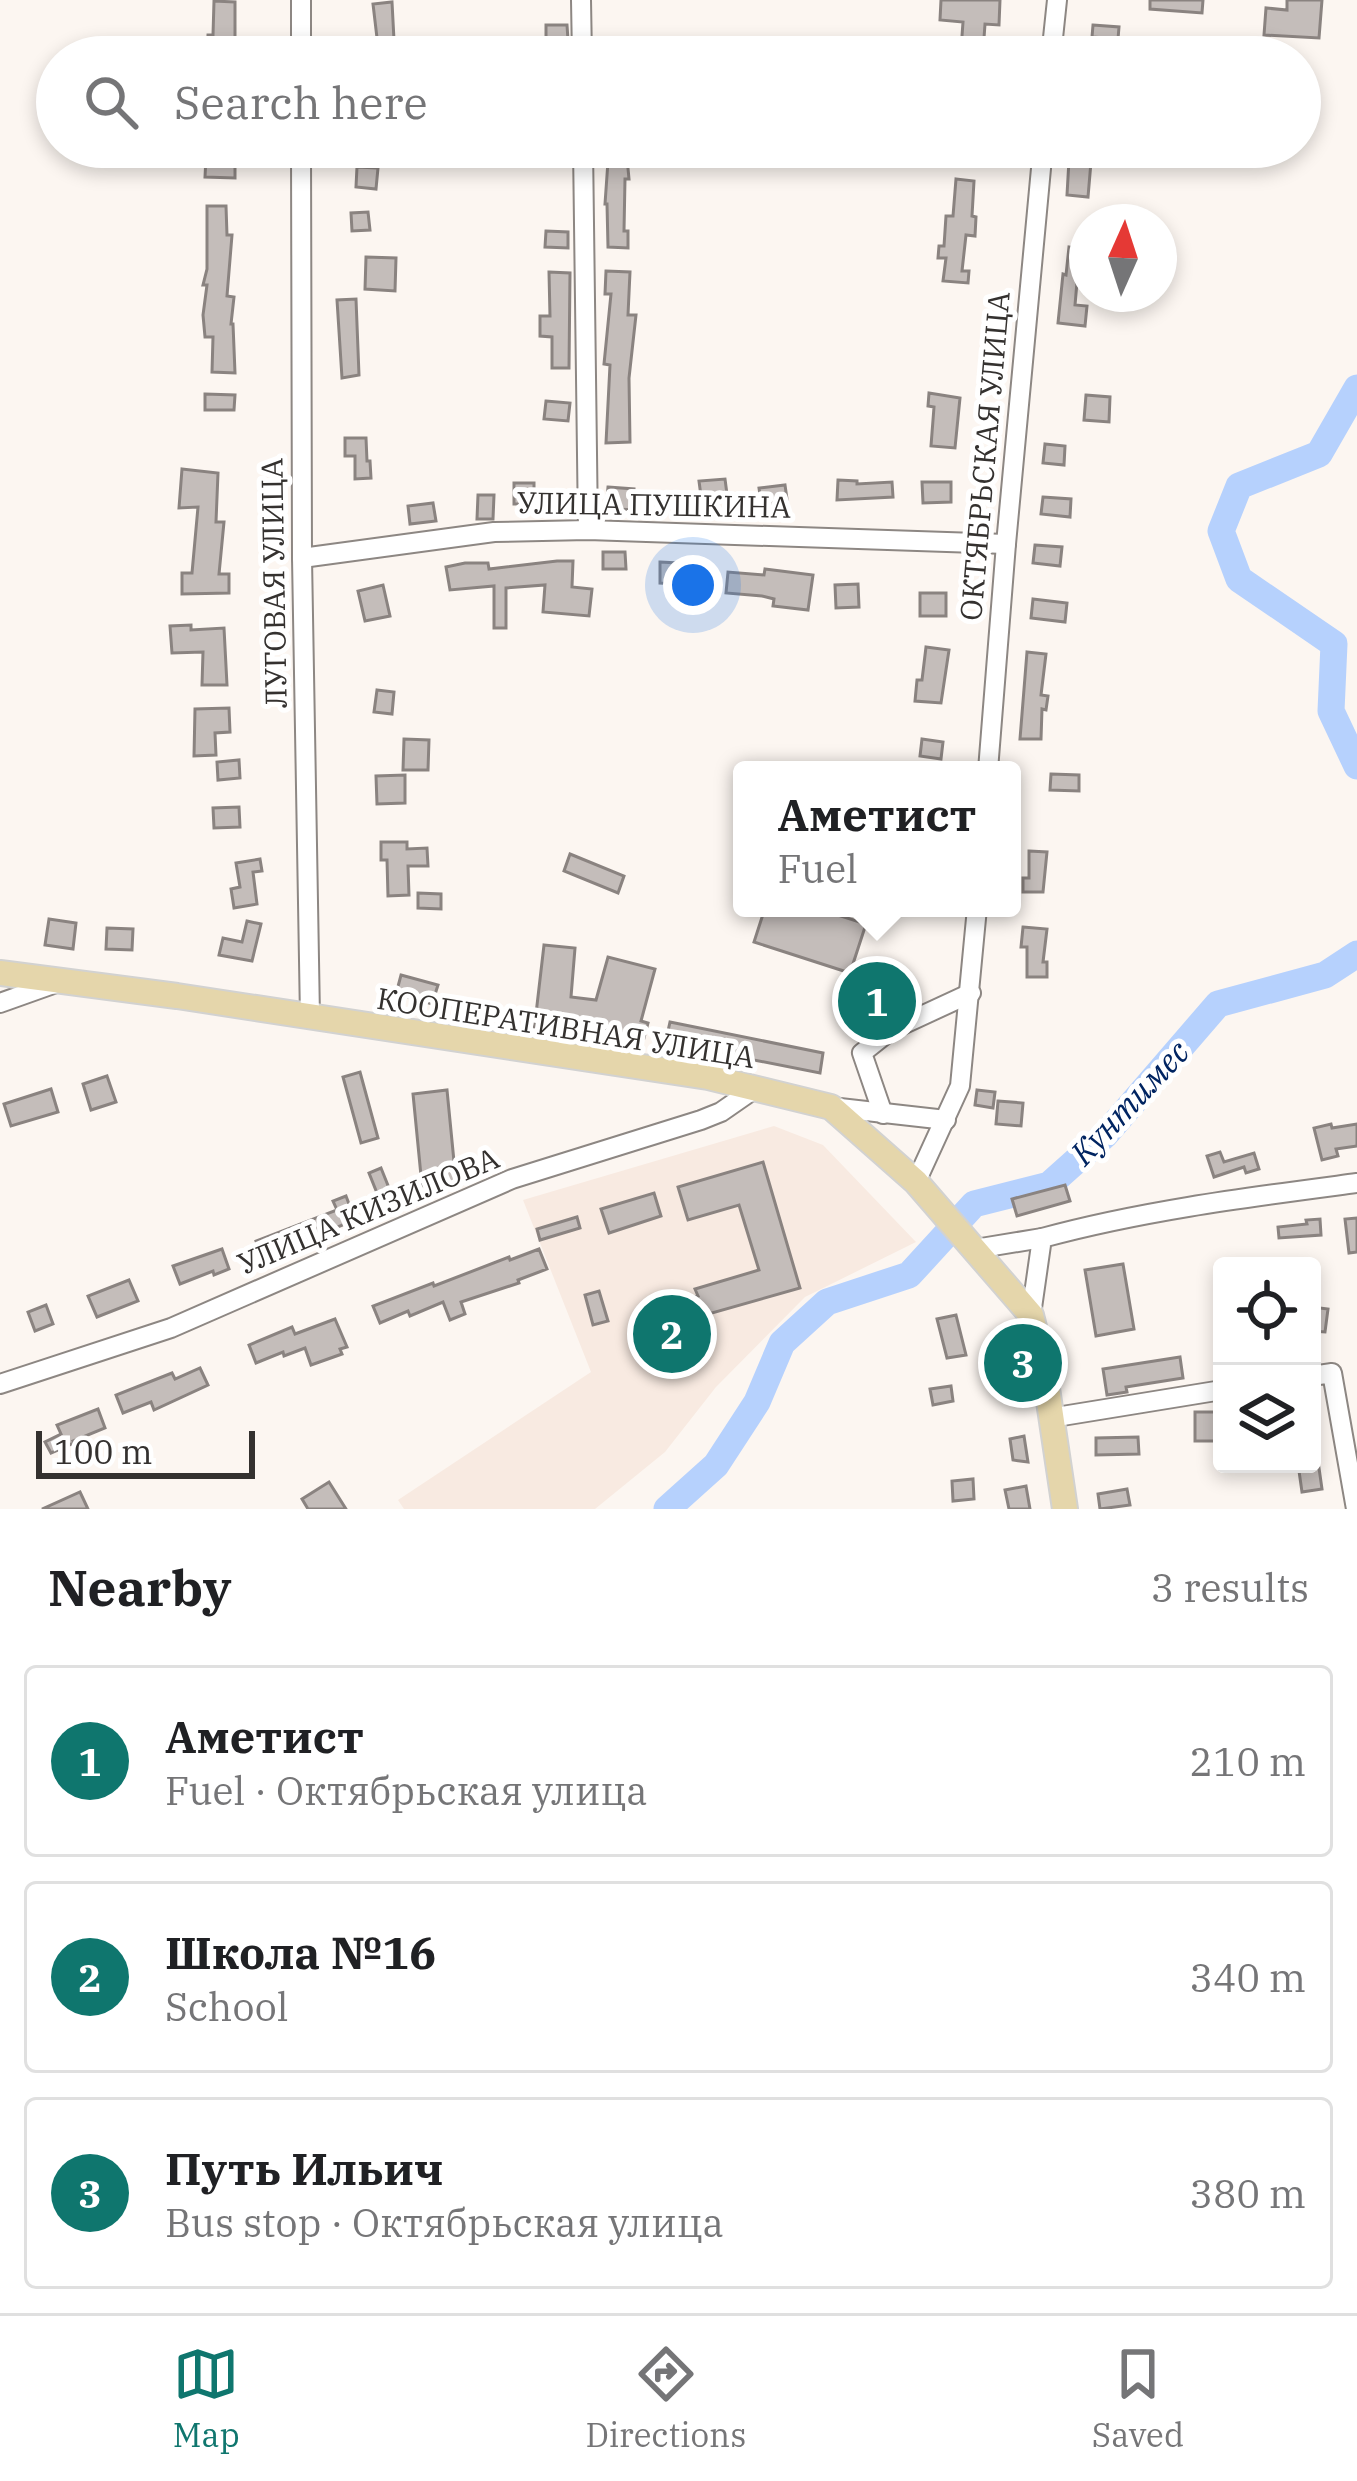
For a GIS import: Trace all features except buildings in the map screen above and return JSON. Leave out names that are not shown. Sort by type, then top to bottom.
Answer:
[{"type":"main road","name":"КООПЕРАТИВНАЯ УЛИЦА","points":[[0,973],[709,1077],[831,1107]]},
{"type":"main road","points":[[831,1107],[916,1182],[1031,1315],[1044,1368],[1065,1509]]},
{"type":"street","points":[[301,0],[301,36]]},
{"type":"street","points":[[581,0],[582,36]]},
{"type":"street","points":[[1053,36],[1057,0]]},
{"type":"street","name":"ЛУГОВАЯ УЛИЦА","points":[[301,168],[310,1017]]},
{"type":"street","points":[[583,168],[588,530]]},
{"type":"street","name":"ОКТЯБРЬСКАЯ УЛИЦА","points":[[989,761],[1041,168]]},
{"type":"street","name":"УЛИЦА ПУШКИНА","points":[[302,559],[494,532],[588,530],[1006,544]]},
{"type":"street","points":[[916,1182],[960,1086],[976,917]]},
{"type":"street","points":[[0,1003],[63,981]]},
{"type":"street","points":[[883,1114],[862,1053],[891,1030],[970,993]]},
{"type":"street","name":"УЛИЦА КИЗИЛОВА","points":[[0,1384],[171,1328],[512,1179],[721,1112],[757,1087]]},
{"type":"street","name":"КООПЕРАТИВНАЯ УЛИЦА","points":[[831,1107],[946,1120]]},
{"type":"street","points":[[975,1249],[1210,1202],[1357,1183]]},
{"type":"street","points":[[1031,1315],[1042,1238]]},
{"type":"street","points":[[1321,1375],[1332,1373],[1356,1509]]},
{"type":"street","points":[[1050,1418],[1213,1391]]},
{"type":"shaded area","points":[[774,1126],[823,1145],[916,1242],[805,1297],[716,1387],[665,1452],[595,1509],[404,1509],[398,1500],[591,1372],[523,1200]]},
{"type":"waterway","name":"Кунтимес","points":[[1357,388],[1319,454],[1239,486],[1221,531],[1239,579],[1334,644],[1331,711],[1357,766]]},
{"type":"waterway","name":"Кунтимес","points":[[667,1509],[716,1465],[757,1402],[782,1343],[827,1302],[909,1275],[974,1204],[1049,1185],[1105,1135],[1218,1004],[1325,975],[1357,954]]},
{"type":"place","name":"Аметист","points":[[877,1001]]},
{"type":"place","name":"Школа №16","points":[[672,1334]]},
{"type":"place","name":"Путь Ильич","points":[[1023,1363]]}]
